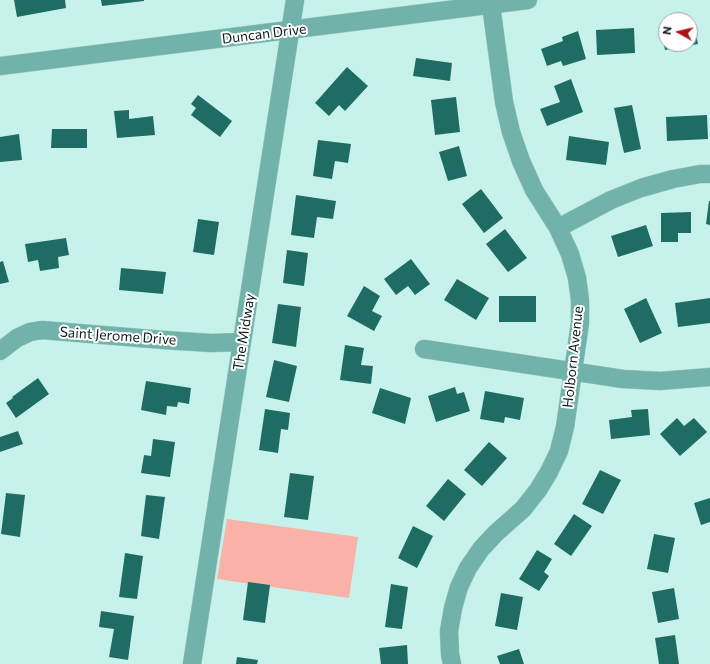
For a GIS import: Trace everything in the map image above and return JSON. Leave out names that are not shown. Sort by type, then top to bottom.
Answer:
[{"type":"street","name":"The Midway","points":[[192,664],[295,0]]},
{"type":"street","name":"Duncan Drive","points":[[0,66],[528,0]]},
{"type":"street","name":"Holborn Avenue","points":[[452,664],[449,631],[459,587],[468,568],[481,549],[496,533],[523,509],[538,490],[559,452],[565,427],[574,372],[580,322],[580,300],[577,278],[570,254],[558,228],[534,190],[521,161],[511,132],[504,102],[491,5]]},
{"type":"street","points":[[558,228],[611,200],[641,188],[674,179],[700,174],[710,174]]},
{"type":"street","name":"Saint Jerome Drive","points":[[0,351],[17,338],[30,332],[42,330],[211,343],[242,342]]},
{"type":"street","points":[[424,349],[623,379],[660,381],[710,376]]},
{"type":"shaded area","points":[[227,519],[358,537],[349,598],[217,579]]},
{"type":"building","points":[[14,0],[65,0],[66,8],[17,17]]},
{"type":"building","points":[[101,0],[144,0],[144,1],[102,6]]},
{"type":"building","points":[[634,28],[635,53],[597,55],[596,30]]},
{"type":"building","points":[[578,31],[586,59],[563,66],[561,61],[547,66],[541,49],[563,41],[562,37]]},
{"type":"building","points":[[416,58],[452,63],[450,81],[413,76]]},
{"type":"building","points":[[347,67],[368,86],[345,111],[339,105],[329,116],[315,103]]},
{"type":"building","points":[[571,79],[583,112],[547,126],[540,109],[560,102],[554,86]]},
{"type":"building","points":[[198,95],[232,121],[220,137],[191,115],[196,108],[191,104]]},
{"type":"building","points":[[456,97],[460,132],[435,135],[431,100]]},
{"type":"building","points":[[632,105],[641,149],[624,153],[614,108]]},
{"type":"building","points":[[129,110],[129,119],[153,116],[155,135],[117,138],[114,111]]},
{"type":"building","points":[[707,115],[708,139],[667,141],[666,117]]},
{"type":"building","points":[[52,129],[87,129],[87,148],[51,148]]},
{"type":"building","points":[[19,134],[22,160],[0,162],[0,137]]},
{"type":"building","points":[[569,136],[609,142],[606,165],[566,160]]},
{"type":"building","points":[[318,140],[351,144],[348,163],[335,161],[332,179],[313,176]]},
{"type":"building","points":[[459,146],[467,176],[448,181],[439,152]]},
{"type":"building","points":[[481,189],[503,218],[484,233],[462,204]]},
{"type":"building","points":[[296,195],[336,201],[333,219],[317,217],[314,238],[291,235]]},
{"type":"building","points":[[710,201],[710,225],[706,224]]},
{"type":"building","points":[[691,212],[691,233],[678,233],[678,242],[661,242],[661,213]]},
{"type":"building","points":[[198,219],[219,222],[214,255],[193,252]]},
{"type":"building","points":[[646,225],[653,246],[618,257],[611,236]]},
{"type":"building","points":[[505,229],[527,258],[508,272],[486,244]]},
{"type":"building","points":[[66,238],[69,255],[58,257],[59,268],[40,271],[38,260],[28,262],[25,244]]},
{"type":"building","points":[[287,250],[308,253],[304,286],[283,283]]},
{"type":"building","points":[[411,259],[430,284],[415,295],[408,286],[396,295],[384,279]]},
{"type":"building","points":[[3,261],[9,282],[0,284],[0,262]]},
{"type":"building","points":[[121,268],[166,272],[163,294],[119,290]]},
{"type":"building","points":[[457,279],[489,298],[476,320],[444,300]]},
{"type":"building","points":[[364,286],[380,296],[372,311],[382,316],[374,331],[347,316]]},
{"type":"building","points":[[499,296],[536,296],[536,322],[499,322]]},
{"type":"building","points":[[646,298],[662,333],[640,343],[624,309]]},
{"type":"building","points":[[710,298],[710,323],[678,327],[675,303]]},
{"type":"building","points":[[278,304],[301,307],[296,347],[272,343]]},
{"type":"building","points":[[345,345],[364,348],[361,365],[373,366],[371,384],[340,380]]},
{"type":"building","points":[[274,360],[297,366],[289,402],[266,397]]},
{"type":"building","points":[[38,378],[49,394],[16,418],[6,403]]},
{"type":"building","points":[[146,381],[191,388],[189,404],[178,402],[177,407],[167,406],[166,415],[141,410]]},
{"type":"building","points":[[455,387],[457,394],[464,392],[470,411],[436,422],[428,396]]},
{"type":"building","points":[[380,388],[411,398],[405,424],[372,413]]},
{"type":"building","points":[[485,391],[524,398],[520,420],[505,417],[504,423],[480,419]]},
{"type":"building","points":[[265,409],[290,413],[288,430],[281,429],[278,453],[259,450]]},
{"type":"building","points":[[648,409],[650,435],[611,439],[609,420],[632,417],[631,410]]},
{"type":"building","points":[[677,418],[684,426],[694,418],[707,432],[680,456],[660,434]]},
{"type":"building","points":[[18,431],[23,444],[0,452],[0,437]]},
{"type":"building","points":[[153,439],[175,442],[170,477],[141,473],[144,455],[151,456]]},
{"type":"building","points":[[489,442],[507,458],[482,486],[464,470]]},
{"type":"building","points":[[600,470],[621,480],[603,514],[582,504]]},
{"type":"building","points":[[290,473],[314,476],[308,520],[284,517]]},
{"type":"building","points":[[448,479],[466,494],[444,521],[426,506]]},
{"type":"building","points":[[6,493],[25,495],[20,537],[1,534]]},
{"type":"building","points":[[146,495],[165,497],[159,539],[141,536]]},
{"type":"building","points":[[710,498],[710,522],[701,525],[694,503]]},
{"type":"building","points":[[574,514],[592,526],[571,556],[554,544]]},
{"type":"building","points":[[413,526],[433,536],[417,568],[398,558]]},
{"type":"building","points":[[654,534],[675,538],[668,573],[647,569]]},
{"type":"building","points":[[537,550],[552,559],[544,572],[549,576],[539,591],[519,579]]},
{"type":"building","points":[[125,553],[143,556],[137,599],[119,597]]},
{"type":"building","points":[[248,582],[270,585],[265,623],[243,620]]},
{"type":"building","points":[[391,584],[408,587],[402,629],[385,627]]},
{"type":"building","points":[[674,588],[679,619],[658,623],[652,592]]},
{"type":"building","points":[[501,593],[523,597],[517,630],[495,626]]},
{"type":"building","points":[[101,611],[134,616],[128,660],[109,657],[114,629],[99,627]]},
{"type":"building","points":[[675,635],[679,664],[659,664],[655,638]]},
{"type":"building","points":[[407,645],[408,664],[381,664],[379,648]]},
{"type":"building","points":[[519,649],[524,664],[500,664],[497,656]]},
{"type":"building","points":[[237,657],[258,660],[257,664],[236,664]]}]
